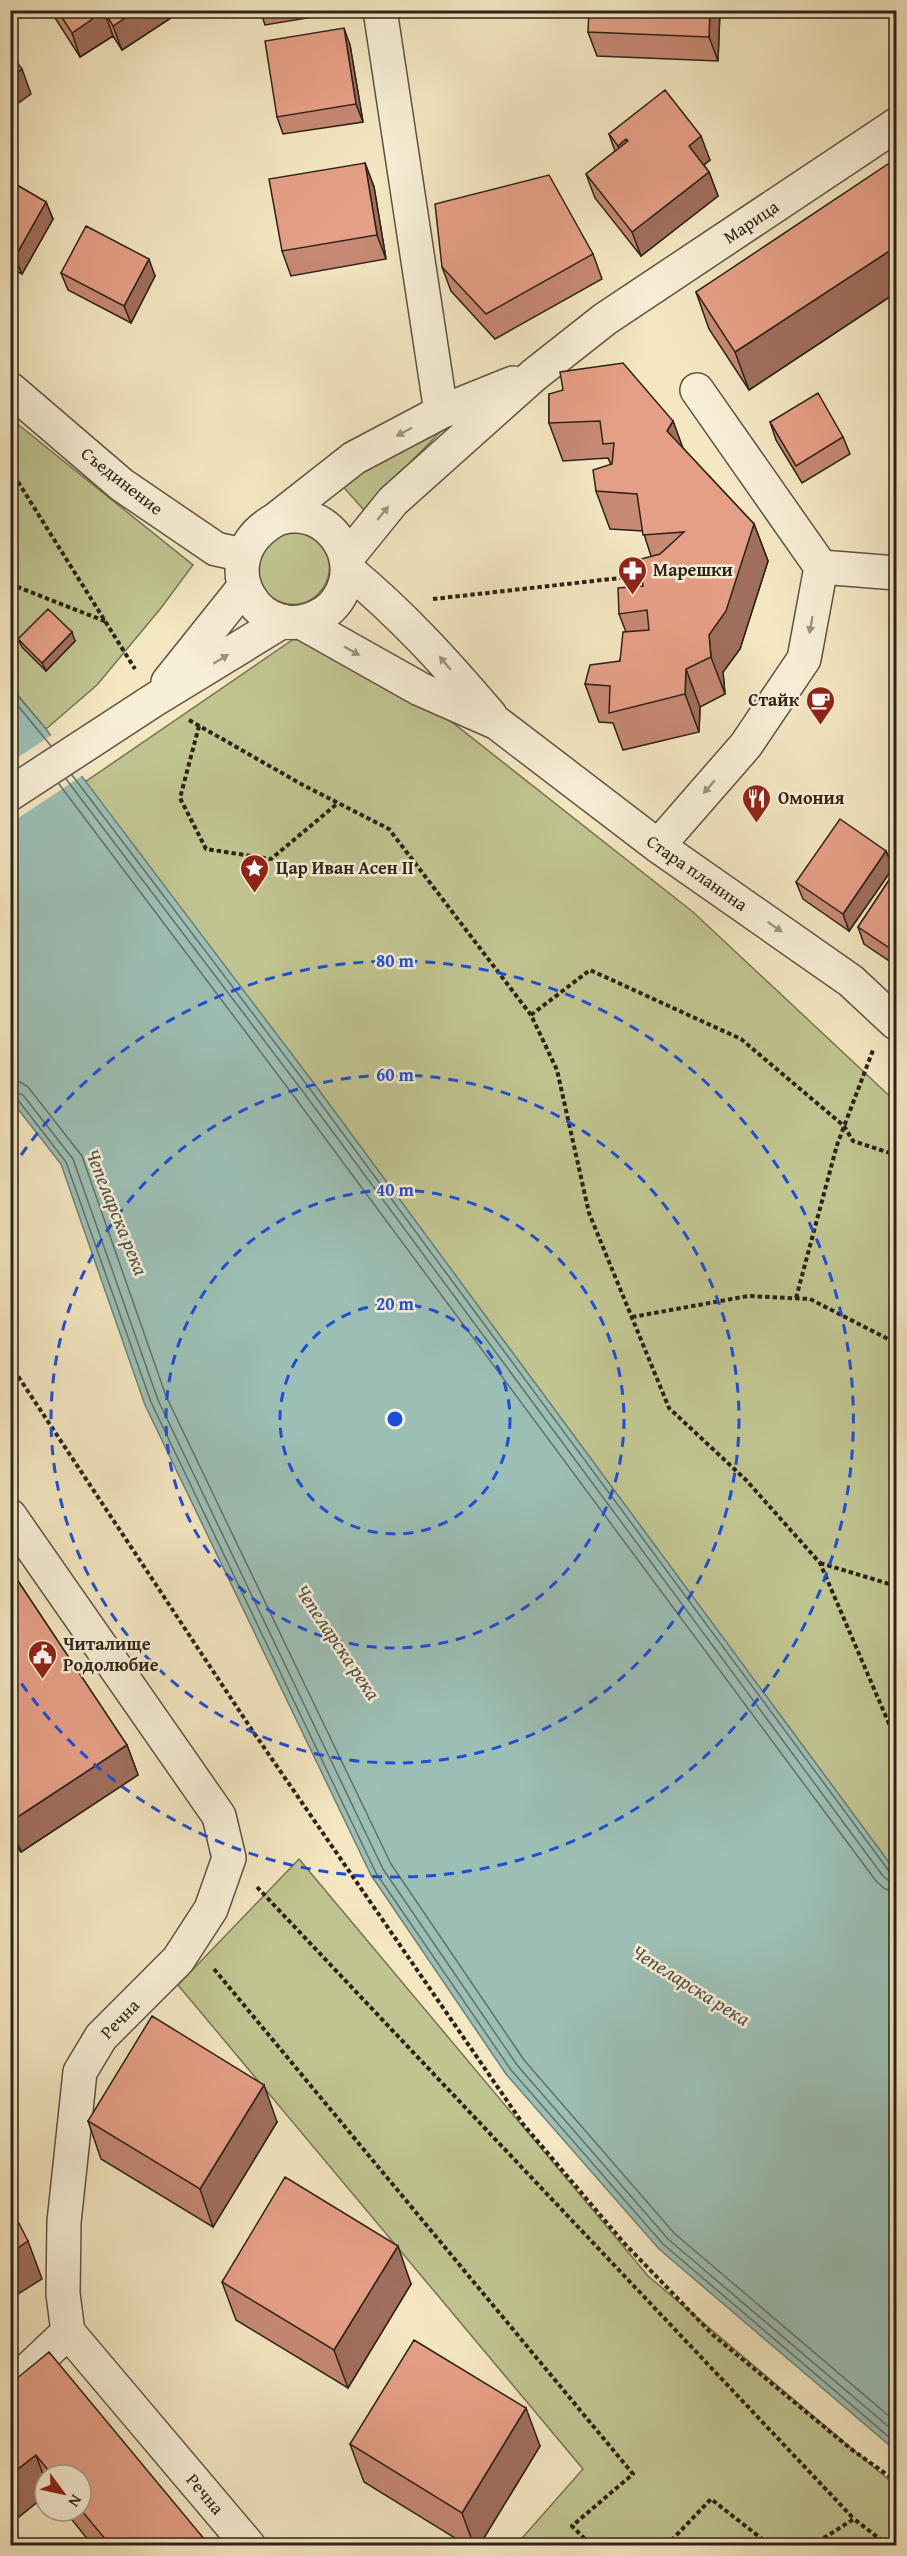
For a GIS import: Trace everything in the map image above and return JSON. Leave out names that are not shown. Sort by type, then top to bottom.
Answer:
[{"type":"street","points":[[380,10],[441,412]]},
{"type":"street","name":"Марица","points":[[534,375],[605,319],[897,125]]},
{"type":"street","points":[[496,723],[420,689],[292,622],[266,614],[253,603],[244,587],[241,571],[243,555],[250,540],[260,528],[274,520],[354,458],[441,412],[534,375]]},
{"type":"street","points":[[347,564],[393,501],[534,375]]},
{"type":"street","name":"Съединение","points":[[10,389],[122,485],[216,549],[243,555]]},
{"type":"street","points":[[658,846],[746,745],[804,659],[821,567],[697,390]]},
{"type":"street","points":[[10,794],[154,700],[292,622],[315,618],[339,599],[345,585],[347,564],[340,542],[327,527],[311,519],[292,516],[274,520]]},
{"type":"street","points":[[347,564],[433,648],[496,723]]},
{"type":"street","points":[[821,567],[897,573]]},
{"type":"street","points":[[154,700],[244,587]]},
{"type":"street","name":"Стара планина","points":[[496,723],[658,846],[851,981],[892,1019]]},
{"type":"street","points":[[10,1516],[219,1816],[229,1858]]},
{"type":"street","name":"Речна","points":[[229,1858],[211,1910],[178,1960],[101,2037],[80,2072],[64,2222],[63,2294],[68,2332],[249,2546]]},
{"type":"street","points":[[10,2387],[68,2332]]},
{"type":"path","points":[[10,469],[108,622],[154,700],[301,784],[389,829],[531,1015],[557,1070],[589,1213],[669,1408],[746,1480],[820,1563],[897,1740]]},
{"type":"path","points":[[426,600],[651,575]]},
{"type":"path","points":[[10,584],[108,622]]},
{"type":"path","points":[[199,726],[180,798],[206,849],[271,859],[338,803]]},
{"type":"path","points":[[531,1015],[590,970],[741,1039],[844,1126],[853,1141],[897,1155]]},
{"type":"path","points":[[796,1298],[837,1145],[892,1019]]},
{"type":"path","points":[[632,1317],[748,1296],[796,1298],[810,1299],[890,1340],[897,1335]]},
{"type":"path","points":[[10,1364],[252,1730],[523,2124],[624,2243],[713,2335],[852,2449],[897,2481]]},
{"type":"path","points":[[820,1563],[897,1586]]},
{"type":"path","points":[[229,1858],[854,2518],[889,2546]]},
{"type":"path","points":[[190,1941],[633,2474],[572,2526],[592,2546]]},
{"type":"path","points":[[666,2546],[711,2499],[771,2546]]},
{"type":"path","points":[[811,2546],[854,2518]]},
{"type":"green space","points":[[10,418],[193,565],[161,608],[97,685],[46,729],[11,687]]},
{"type":"green space","points":[[446,426],[364,510],[338,481]]},
{"type":"green space","points":[[282,530],[302,531],[309,534],[325,552],[329,564],[328,577],[323,588],[315,597],[304,603],[292,604],[278,601],[266,593],[259,582],[256,555]]},
{"type":"green space","points":[[301,634],[391,674],[693,912],[896,1102],[896,1872],[315,1085],[85,782]]},
{"type":"green space","points":[[299,1859],[648,2276],[896,2486],[896,2545],[516,2545],[583,2469],[178,1985]]},
{"type":"water","name":"Чепеларска река","points":[[10,687],[46,729],[315,1085],[896,1872],[896,2451],[659,2249],[506,2074],[371,1875],[145,1405],[61,1164],[11,1100]]},
{"type":"pier","points":[[53,734],[83,775],[11,823],[11,762]]},
{"type":"building","points":[[57,10],[137,10],[113,26],[104,11],[72,33]]},
{"type":"building","points":[[589,10],[710,10],[709,37],[588,32]]},
{"type":"building","points":[[344,28],[356,104],[277,117],[265,41]]},
{"type":"building","points":[[10,53],[22,69],[10,78]]},
{"type":"building","points":[[665,90],[701,136],[689,146],[709,172],[632,232],[586,174],[628,141],[626,139],[618,146],[609,134]]},
{"type":"building","points":[[894,160],[897,164],[897,246],[735,352],[696,292]]},
{"type":"building","points":[[365,163],[377,235],[282,251],[269,179]]},
{"type":"building","points":[[549,175],[593,254],[486,314],[442,267],[435,204]]},
{"type":"building","points":[[10,181],[46,202],[15,257],[10,254]]},
{"type":"building","points":[[86,226],[149,259],[124,306],[61,273]]},
{"type":"building","points":[[623,363],[673,421],[667,431],[754,524],[726,611],[709,635],[711,657],[686,669],[685,694],[609,713],[610,686],[585,684],[590,665],[620,661],[623,632],[649,630],[647,610],[619,614],[618,588],[643,586],[641,559],[660,554],[684,532],[643,535],[637,494],[596,491],[593,470],[612,464],[614,443],[603,444],[600,421],[549,423],[549,394],[563,390],[560,372]]},
{"type":"building","points":[[818,393],[843,437],[796,466],[770,422]]},
{"type":"building","points":[[48,609],[72,632],[42,663],[18,639]]},
{"type":"building","points":[[840,819],[886,851],[843,914],[796,882]]},
{"type":"building","points":[[897,868],[897,953],[858,927]]},
{"type":"building","name":"Читалище Родолюбие","points":[[10,1569],[127,1745],[10,1822]]},
{"type":"building","points":[[152,2016],[264,2085],[200,2189],[88,2121]]},
{"type":"building","points":[[285,2177],[398,2246],[334,2350],[222,2282]]},
{"type":"building","points":[[10,2206],[28,2241],[10,2253]]},
{"type":"building","points":[[414,2340],[526,2408],[462,2513],[350,2444]]},
{"type":"building","points":[[49,2352],[210,2546],[111,2546],[92,2523],[93,2463],[42,2463],[36,2455],[10,2475],[10,2384]]},
{"type":"place","name":"Марешки","points":[[632,596]]},
{"type":"place","name":"Стайк","points":[[820,726]]},
{"type":"place","name":"Омония","points":[[757,824]]},
{"type":"place","name":"Цар Иван Асен II","points":[[255,894]]},
{"type":"place","name":"Читалище Родолюбие","points":[[42,1680]]}]
